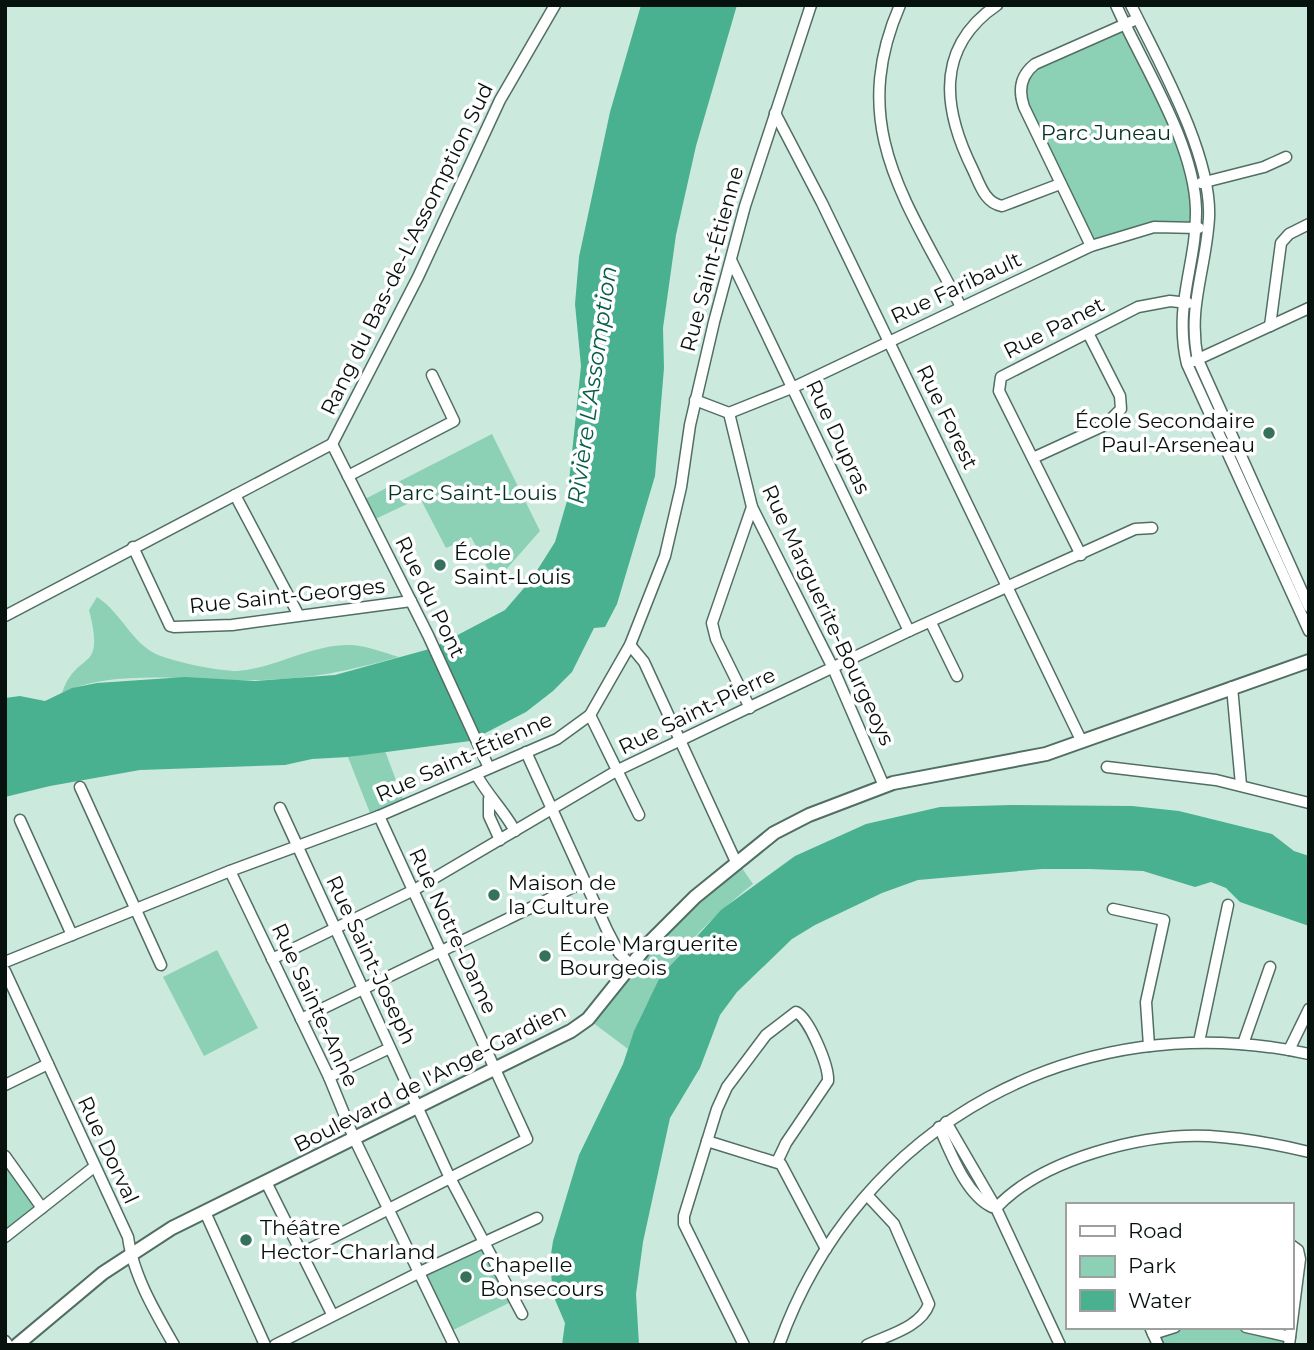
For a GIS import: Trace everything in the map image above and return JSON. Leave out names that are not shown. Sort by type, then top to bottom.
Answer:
[{"type":"main road","name":"Boulevard de l'Ange-Gardien","points":[[17,1345],[130,1254],[205,1212],[554,1042],[588,1019],[631,965],[695,897],[736,862],[785,828],[839,802],[884,786],[1016,762],[1308,661]]},
{"type":"street","name":"Rang du Bas-de-L'Assomption Sud","points":[[5,617],[332,444],[418,277],[500,100],[555,5]]},
{"type":"street","name":"Rue Saint-Étienne","points":[[5,962],[230,870],[379,816],[557,739],[590,715],[630,645],[665,556],[681,487],[695,400],[731,260],[811,5]]},
{"type":"street","points":[[900,5],[883,48],[879,69],[877,90],[881,127],[901,190],[961,307]]},
{"type":"street","points":[[997,5],[964,38],[953,62],[949,96],[959,140],[988,201],[994,205],[1002,206],[1060,184]]},
{"type":"street","points":[[1116,5],[1180,141],[1194,184],[1195,228],[1181,302],[1181,333],[1186,363],[1309,631]]},
{"type":"street","points":[[1131,5],[1186,123],[1206,182],[1208,229],[1194,304],[1192,335],[1198,360],[1309,607]]},
{"type":"street","points":[[1091,246],[1022,102],[1023,77],[1035,64],[1138,19]]},
{"type":"street","name":"Rue Forest","points":[[775,113],[1081,740]]},
{"type":"street","points":[[1194,184],[1264,167],[1286,157]]},
{"type":"street","points":[[1270,326],[1281,243],[1289,234],[1309,224]]},
{"type":"street","name":"Rue Faribault","points":[[729,413],[742,411],[1091,246],[1154,228],[1208,229]]},
{"type":"street","name":"Rue Dupras","points":[[731,260],[909,631]]},
{"type":"street","name":"Rue Panet","points":[[1081,555],[999,391],[1001,377],[1138,307],[1155,303],[1194,304]]},
{"type":"street","points":[[1186,363],[1198,360],[1309,308]]},
{"type":"street","points":[[1033,458],[1105,425],[1121,409],[1120,396],[1088,333]]},
{"type":"street","points":[[348,476],[454,421],[432,375]]},
{"type":"street","points":[[695,400],[729,413]]},
{"type":"street","name":"Rue Marguerite-Bourgeoys","points":[[729,413],[752,507],[833,668],[884,786]]},
{"type":"street","name":"Rue du Pont","points":[[332,444],[428,635],[489,768]]},
{"type":"street","points":[[235,495],[298,614]]},
{"type":"street","points":[[750,708],[716,639],[712,623],[752,507]]},
{"type":"street","name":"Rue Saint-Pierre","points":[[272,959],[414,890],[618,770],[909,631],[1008,589],[1135,529],[1152,528]]},
{"type":"street","name":"Rue Saint-Georges","points":[[133,547],[170,626],[232,625],[298,614],[411,601]]},
{"type":"street","points":[[1272,554],[1283,548]]},
{"type":"street","points":[[931,623],[957,676]]},
{"type":"street","points":[[630,645],[644,662],[736,862]]},
{"type":"street","points":[[1232,687],[1241,785]]},
{"type":"street","points":[[590,715],[639,815]]},
{"type":"street","points":[[526,752],[584,882],[619,953],[631,965]]},
{"type":"street","points":[[1107,767],[1241,785],[1309,803]]},
{"type":"street","points":[[476,774],[489,799],[503,809],[514,831]]},
{"type":"street","points":[[80,787],[162,965]]},
{"type":"street","points":[[489,799],[489,816],[500,840]]},
{"type":"street","name":"Rue Saint-Joseph","points":[[280,808],[449,1176],[522,1314]]},
{"type":"street","name":"Rue Notre-Dame","points":[[379,816],[527,1139],[449,1176]]},
{"type":"street","points":[[20,820],[72,935]]},
{"type":"street","name":"Rue Sainte-Anne","points":[[230,870],[329,1077],[354,1138],[454,1345]]},
{"type":"street","points":[[302,1019],[584,882]]},
{"type":"street","points":[[1199,1042],[1228,905]]},
{"type":"street","points":[[1113,909],[1164,920],[1146,1002],[1149,1046]]},
{"type":"street","points":[[1243,1044],[1270,967]]},
{"type":"street","name":"Rue Dorval","points":[[5,971],[93,1167],[128,1237],[130,1254],[174,1345]]},
{"type":"street","points":[[1289,1050],[1309,1009]]},
{"type":"street","points":[[744,1345],[684,1224],[722,1097],[766,1035],[787,1016],[800,1013],[825,1062],[828,1081],[786,1143],[777,1162]]},
{"type":"street","points":[[779,1345],[803,1287],[826,1249],[867,1195],[907,1153],[942,1125],[1013,1084],[1051,1068],[1149,1046],[1199,1042],[1243,1044],[1309,1054]]},
{"type":"street","points":[[329,1077],[390,1048]]},
{"type":"street","points":[[5,1085],[48,1064]]},
{"type":"street","points":[[942,1125],[970,1187],[981,1200],[996,1209],[1060,1345]]},
{"type":"street","points":[[996,1209],[1020,1188],[1050,1171],[1098,1152],[1143,1141],[1209,1136],[1267,1142],[1309,1152]]},
{"type":"street","points":[[707,1141],[777,1162],[788,1174],[826,1249]]},
{"type":"street","points":[[5,1156],[42,1208]]},
{"type":"street","points":[[5,1237],[93,1167]]},
{"type":"street","points":[[302,1253],[449,1176]]},
{"type":"street","points":[[266,1182],[332,1314]]},
{"type":"street","points":[[867,1195],[894,1224],[929,1304],[926,1314],[917,1321],[867,1345]]},
{"type":"street","points":[[205,1212],[264,1345]]},
{"type":"street","points":[[275,1345],[332,1314],[537,1218]]},
{"type":"street","points":[[1293,1246],[1298,1250],[1300,1259],[1293,1316]]},
{"type":"street","points":[[1252,1329],[1290,1341]]},
{"type":"street","points":[[1151,1330],[1158,1345]]},
{"type":"green space","name":"Parc Juneau","points":[[1124,24],[1186,157],[1195,228],[1154,227],[1091,246],[1024,107],[1025,73]]},
{"type":"green space","name":"Parc Saint-Louis","points":[[492,434],[540,531],[495,582],[471,537],[446,548],[420,498],[371,521],[361,501]]},
{"type":"green space","points":[[97,597],[149,650],[166,658],[197,666],[229,671],[251,669],[338,645],[364,647],[399,657],[346,670],[295,678],[132,678],[107,680],[62,693],[68,679],[92,653],[94,644],[89,610]]},
{"type":"green space","points":[[385,751],[405,804],[372,818],[348,757]]},
{"type":"green space","points":[[737,861],[753,884],[712,919],[678,957],[650,1000],[628,1049],[588,1019],[631,965]]},
{"type":"green space","points":[[217,950],[258,1028],[204,1056],[163,977]]},
{"type":"green space","points":[[5,1156],[42,1208],[5,1237]]},
{"type":"green space","points":[[482,1242],[515,1300],[449,1332],[420,1272]]},
{"type":"green space","points":[[1169,1329],[1255,1329],[1290,1337],[1289,1345],[1158,1345],[1153,1334]]},
{"type":"water","name":"Rivière L'Assomption","points":[[641,5],[737,5],[696,146],[676,235],[663,328],[664,368],[655,476],[617,604],[605,627],[594,628],[572,672],[526,712],[470,741],[312,759],[285,765],[140,770],[5,797],[5,698],[20,696],[45,701],[72,688],[97,683],[185,677],[255,681],[335,675],[433,648],[505,610],[531,580],[555,542],[567,501],[581,366],[575,304],[579,257],[610,112]]},
{"type":"water","points":[[1132,806],[1179,811],[1272,834],[1294,851],[1309,856],[1309,926],[1240,902],[1226,888],[1211,882],[1195,887],[1143,871],[1089,869],[1042,869],[918,880],[882,893],[815,925],[792,939],[737,992],[720,1015],[700,1068],[670,1118],[643,1242],[636,1294],[639,1345],[562,1345],[565,1323],[553,1295],[550,1261],[553,1241],[579,1155],[623,1064],[634,1031],[660,977],[721,910],[795,856],[866,824],[940,807]]},
{"type":"place","name":"École Secondaire Paul-Arseneau","points":[[1269,433]]},
{"type":"place","name":"École Saint-Louis","points":[[440,565]]},
{"type":"place","name":"Maison de la Culture","points":[[494,895]]},
{"type":"place","name":"École Marguerite Bourgeois","points":[[545,956]]},
{"type":"place","name":"Théâtre Hector-Charland","points":[[246,1240]]},
{"type":"place","name":"Chapelle Bonsecours","points":[[466,1277]]}]
